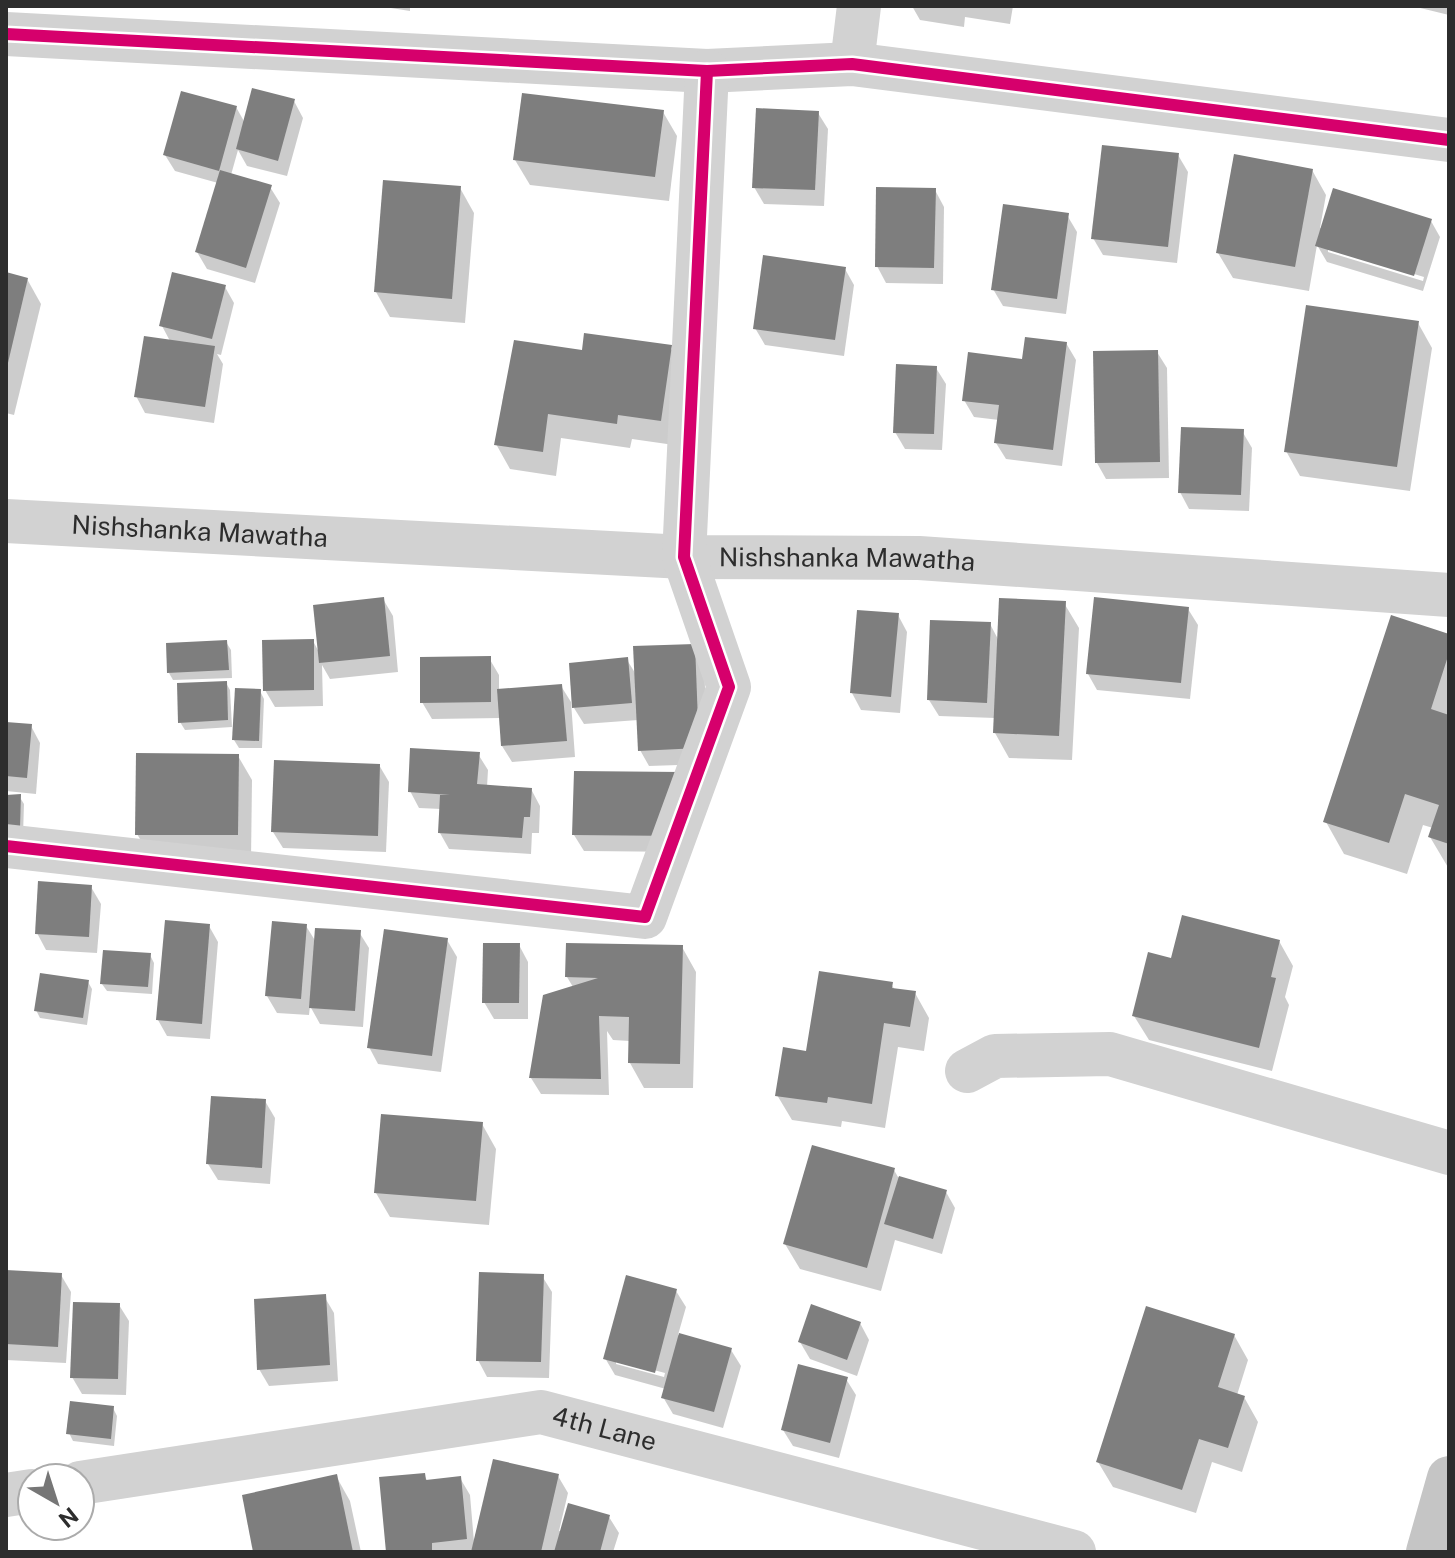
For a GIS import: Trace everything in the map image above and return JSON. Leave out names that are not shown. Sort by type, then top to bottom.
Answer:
[{"type":"main road","points":[[1428,1552],[1449,1478]]},
{"type":"street","points":[[852,64],[859,6]]},
{"type":"street","points":[[6,34],[707,71],[852,64],[1449,140]]},
{"type":"street","points":[[6,846],[645,917],[729,687],[684,557],[707,71]]},
{"type":"street","name":"Nishshanka Mawatha","points":[[6,521],[684,557],[919,558],[1449,595]]},
{"type":"street","points":[[967,1071],[995,1056],[1110,1054],[1449,1153]]},
{"type":"street","name":"4th Lane","points":[[96,1481],[541,1412],[1074,1552]]},
{"type":"building","points":[[252,88],[295,99],[278,161],[236,149]]},
{"type":"building","points":[[181,91],[237,106],[219,171],[163,155]]},
{"type":"building","points":[[522,93],[664,110],[655,177],[513,160]]},
{"type":"building","points":[[756,108],[819,111],[815,190],[752,188]]},
{"type":"building","points":[[1102,145],[1179,153],[1168,247],[1091,239]]},
{"type":"building","points":[[1234,154],[1313,169],[1295,267],[1216,253]]},
{"type":"building","points":[[220,170],[272,185],[246,268],[195,252]]},
{"type":"building","points":[[383,180],[461,186],[452,299],[374,292]]},
{"type":"building","points":[[876,187],[936,188],[934,268],[875,267]]},
{"type":"building","points":[[1333,188],[1432,219],[1414,276],[1315,246]]},
{"type":"building","points":[[1003,204],[1069,213],[1057,299],[991,290]]},
{"type":"building","points":[[763,255],[846,267],[835,340],[753,329]]},
{"type":"building","points":[[6,272],[28,278],[7,367],[6,367]]},
{"type":"building","points":[[172,272],[226,285],[212,339],[159,326]]},
{"type":"building","points":[[1306,305],[1419,321],[1397,467],[1284,452]]},
{"type":"building","points":[[584,333],[672,345],[661,421],[618,415],[617,424],[548,414],[543,452],[494,445],[514,340],[582,350]]},
{"type":"building","points":[[144,336],[215,346],[205,407],[134,397]]},
{"type":"building","points":[[1025,337],[1067,342],[1053,450],[994,443],[999,405],[962,401],[968,352],[1022,359]]},
{"type":"building","points":[[1158,350],[1160,462],[1095,463],[1093,351]]},
{"type":"building","points":[[896,364],[937,366],[934,434],[893,433]]},
{"type":"building","points":[[1181,427],[1244,429],[1241,495],[1178,493]]},
{"type":"building","points":[[384,597],[390,656],[319,663],[313,605]]},
{"type":"building","points":[[1094,597],[1189,607],[1181,683],[1086,674]]},
{"type":"building","points":[[999,598],[1066,601],[1059,736],[993,733]]},
{"type":"building","points":[[857,610],[899,613],[891,697],[850,693]]},
{"type":"building","points":[[1391,615],[1449,634],[1449,653],[1431,709],[1449,715],[1449,844],[1428,837],[1439,805],[1405,794],[1389,843],[1323,822]]},
{"type":"building","points":[[930,620],[991,622],[987,703],[927,700]]},
{"type":"building","points":[[314,639],[314,690],[263,691],[262,640]]},
{"type":"building","points":[[227,640],[229,670],[167,673],[166,643]]},
{"type":"building","points":[[695,644],[699,748],[638,751],[633,646]]},
{"type":"building","points":[[491,656],[491,702],[420,703],[420,657]]},
{"type":"building","points":[[628,657],[632,703],[572,708],[569,663]]},
{"type":"building","points":[[227,681],[228,720],[178,723],[177,683]]},
{"type":"building","points":[[562,684],[567,741],[501,746],[497,689]]},
{"type":"building","points":[[235,688],[261,689],[259,741],[232,740]]},
{"type":"building","points":[[6,722],[32,724],[27,778],[6,776]]},
{"type":"building","points":[[410,748],[480,752],[477,784],[532,788],[530,817],[524,817],[522,838],[438,833],[440,795],[450,795],[408,792]]},
{"type":"building","points":[[136,753],[239,754],[238,835],[135,835]]},
{"type":"building","points":[[274,760],[380,764],[378,836],[271,832]]},
{"type":"building","points":[[574,771],[681,772],[681,836],[572,835]]},
{"type":"building","points":[[21,794],[20,828],[6,828],[6,795]]},
{"type":"building","points":[[38,881],[92,885],[89,937],[35,934]]},
{"type":"building","points":[[1182,915],[1280,940],[1271,977],[1276,978],[1259,1048],[1132,1016],[1148,952],[1171,958]]},
{"type":"building","points":[[165,920],[210,924],[202,1024],[156,1020]]},
{"type":"building","points":[[272,921],[307,924],[301,999],[265,996]]},
{"type":"building","points":[[315,928],[361,930],[355,1011],[309,1008]]},
{"type":"building","points":[[384,929],[448,938],[432,1056],[367,1048]]},
{"type":"building","points":[[483,943],[520,943],[519,1003],[482,1003]]},
{"type":"building","points":[[566,943],[683,945],[680,1064],[628,1063],[629,1017],[599,1016],[601,1079],[529,1078],[543,995],[598,978],[565,977]]},
{"type":"building","points":[[103,950],[151,953],[148,987],[100,984]]},
{"type":"building","points":[[819,971],[893,982],[892,988],[916,991],[910,1027],[884,1023],[872,1104],[828,1097],[827,1103],[775,1096],[783,1047],[806,1051]]},
{"type":"building","points":[[40,973],[89,980],[83,1018],[34,1011]]},
{"type":"building","points":[[211,1096],[266,1099],[262,1168],[206,1164]]},
{"type":"building","points":[[381,1114],[483,1122],[476,1201],[374,1193]]},
{"type":"building","points":[[812,1145],[895,1168],[867,1268],[783,1244]]},
{"type":"building","points":[[899,1176],[947,1190],[933,1239],[884,1224]]},
{"type":"building","points":[[6,1270],[62,1273],[58,1347],[6,1344]]},
{"type":"building","points":[[479,1272],[544,1274],[541,1362],[476,1361]]},
{"type":"building","points":[[626,1275],[677,1289],[655,1373],[603,1359]]},
{"type":"building","points":[[326,1294],[330,1365],[257,1370],[254,1299]]},
{"type":"building","points":[[73,1302],[120,1303],[118,1379],[70,1378]]},
{"type":"building","points":[[811,1304],[861,1322],[847,1360],[798,1342]]},
{"type":"building","points":[[1146,1306],[1235,1334],[1218,1387],[1245,1396],[1228,1448],[1199,1439],[1182,1490],[1096,1462]]},
{"type":"building","points":[[679,1333],[732,1348],[714,1412],[661,1398]]},
{"type":"building","points":[[798,1364],[848,1377],[830,1443],[781,1430]]},
{"type":"building","points":[[70,1401],[114,1406],[111,1439],[66,1434]]},
{"type":"building","points":[[493,1459],[559,1474],[541,1552],[471,1552]]},
{"type":"building","points":[[425,1473],[426,1480],[461,1476],[467,1539],[432,1543],[432,1552],[386,1552],[379,1477]]},
{"type":"building","points":[[337,1474],[353,1552],[253,1552],[242,1495]]},
{"type":"building","points":[[568,1503],[610,1515],[600,1552],[554,1552]]},
{"type":"cycle path","points":[[6,34],[707,71],[852,64],[1449,140]]},
{"type":"cycle path","points":[[6,846],[645,917],[729,687],[684,557],[707,71]]}]
